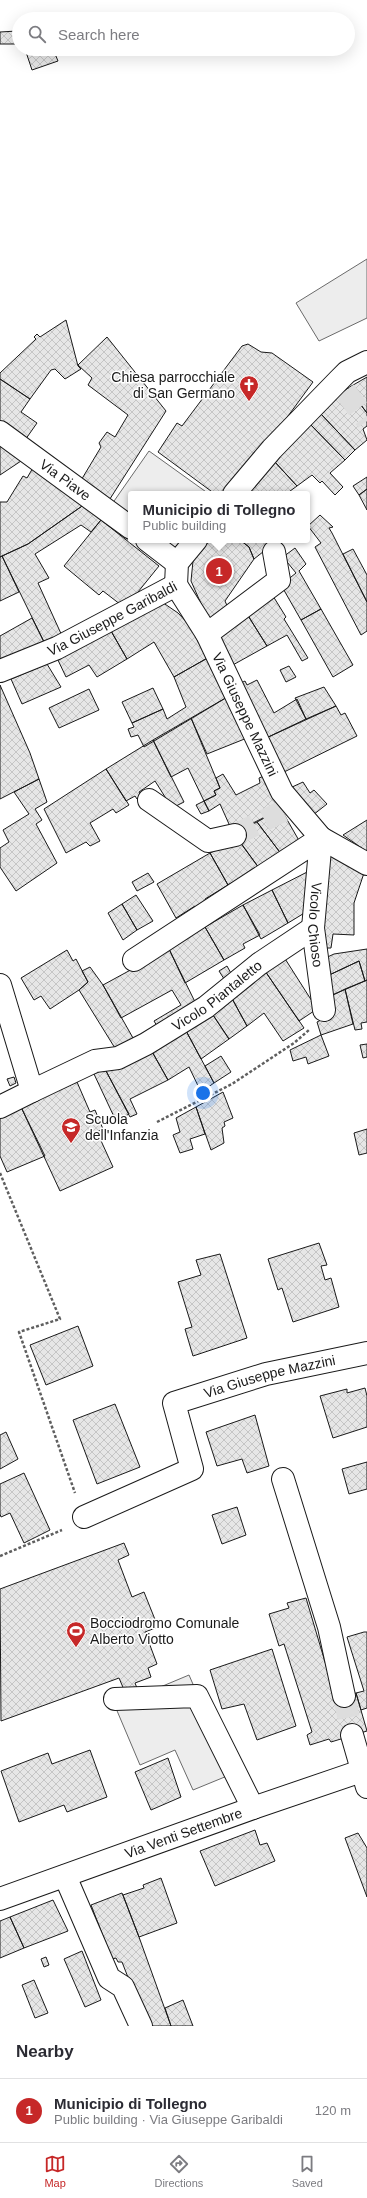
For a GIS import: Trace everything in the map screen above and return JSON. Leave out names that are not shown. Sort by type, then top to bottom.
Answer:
[{"type":"street","points":[[237,491],[272,449],[342,385],[347,372],[367,362]]},
{"type":"street","name":"Via Piave","points":[[0,432],[128,526]]},
{"type":"street","points":[[151,543],[177,563]]},
{"type":"street","name":"Via Giuseppe Garibaldi","points":[[0,671],[57,648],[176,585],[177,563],[194,543]]},
{"type":"street","points":[[206,634],[279,580],[274,552]]},
{"type":"street","name":"Via Giuseppe Mazzini","points":[[176,585],[206,634],[282,792],[287,808],[321,838],[367,864]]},
{"type":"street","points":[[149,800],[208,841],[235,836]]},
{"type":"street","points":[[134,960],[321,838]]},
{"type":"street","name":"Vicolo Chioso","points":[[321,838],[313,928],[324,1010]]},
{"type":"street","name":"Vicolo Piantaletto","points":[[0,1107],[95,1061],[118,1058],[146,1044],[206,1007],[259,964],[313,928]]},
{"type":"street","points":[[0,985],[32,1091]]},
{"type":"street","name":"Via Giuseppe Mazzini","points":[[84,1516],[192,1469],[174,1403],[266,1374],[367,1353]]},
{"type":"street","points":[[283,1479],[329,1627],[344,1696]]},
{"type":"street","points":[[115,1699],[197,1696],[253,1808]]},
{"type":"street","points":[[352,1735],[365,1776]]},
{"type":"street","name":"Via Venti Settembre","points":[[0,1899],[253,1808],[365,1776]]},
{"type":"street","points":[[66,1876],[109,1978],[123,1987],[141,2026]]},
{"type":"path","points":[[157,1122],[232,1084],[294,1043],[309,1031],[311,1016],[324,1010]]},
{"type":"path","points":[[0,1173],[60,1319],[19,1332],[84,1516],[59,1532],[0,1556]]},
{"type":"shaded area","points":[[367,259],[367,318],[319,341],[296,303]]},
{"type":"shaded area","points":[[149,451],[205,491],[128,491],[128,516],[112,504]]},
{"type":"shaded area","points":[[189,1675],[232,1774],[193,1790],[175,1750],[140,1765],[115,1706]]},
{"type":"building","points":[[12,31],[12,44],[0,44],[0,32]]},
{"type":"building","points":[[27,56],[56,56],[58,61],[32,70]]},
{"type":"building","points":[[66,320],[78,366],[81,369],[65,379],[55,369],[51,370],[30,399],[0,379],[0,373],[36,339],[34,337],[37,334],[40,337]]},
{"type":"building","points":[[107,337],[166,411],[108,502],[80,482],[101,447],[99,443],[107,432],[115,437],[128,415],[88,385],[92,378],[78,365]]},
{"type":"building","name":"Chiesa parrocchiale di San Germano","points":[[248,344],[261,352],[272,353],[313,382],[266,446],[227,491],[211,491],[158,452],[177,423],[182,426],[242,346]]},
{"type":"building","points":[[367,377],[367,413],[348,388]]},
{"type":"building","points":[[0,379],[30,399],[21,412],[37,423],[23,443],[0,425]]},
{"type":"building","points":[[348,388],[367,413],[367,426],[363,429],[367,440],[355,450],[320,413]]},
{"type":"building","points":[[320,413],[355,450],[345,460],[309,423]]},
{"type":"building","points":[[309,423],[345,460],[330,473],[343,487],[335,495],[322,481],[320,483],[312,475],[297,486],[274,461]]},
{"type":"building","points":[[0,442],[24,459],[0,475]]},
{"type":"building","points":[[274,461],[297,486],[290,491],[250,491]]},
{"type":"building","points":[[34,466],[85,504],[28,544],[0,557],[0,502],[7,502],[23,476],[27,478]]},
{"type":"building","points":[[367,477],[367,489],[359,495],[353,486]]},
{"type":"building","points":[[367,489],[367,510],[359,495]]},
{"type":"building","points":[[85,504],[101,520],[91,532],[81,525],[35,554],[49,578],[38,583],[63,638],[46,646],[2,556],[28,544]]},
{"type":"building","points":[[320,515],[333,527],[329,528],[367,602],[367,631],[361,635],[315,547],[321,543],[310,529],[310,524]]},
{"type":"building","points":[[101,520],[128,541],[128,543],[159,566],[125,608],[103,591],[99,595],[64,566]]},
{"type":"building","points":[[208,543],[244,543],[249,547],[254,559],[225,601],[229,610],[210,624],[191,581],[193,561]]},
{"type":"building","points":[[244,543],[274,543],[254,559],[249,547]]},
{"type":"building","points":[[295,548],[306,564],[299,571],[321,609],[301,620],[281,585],[296,573],[283,557]]},
{"type":"building","points":[[353,549],[367,575],[367,602],[343,554]]},
{"type":"building","points":[[2,556],[19,592],[0,601],[0,557]]},
{"type":"building","points":[[273,596],[286,617],[284,619],[308,658],[302,661],[287,635],[267,646],[247,614]]},
{"type":"building","points":[[162,602],[178,613],[195,631],[211,656],[174,677],[154,642],[127,659],[111,631]]},
{"type":"building","points":[[321,609],[353,665],[333,677],[301,620]]},
{"type":"building","points":[[247,614],[267,646],[231,666],[215,636]]},
{"type":"building","points":[[32,618],[46,646],[2,663],[0,658],[0,636]]},
{"type":"building","points":[[111,631],[127,659],[97,677],[89,665],[66,677],[57,658]]},
{"type":"building","points":[[211,656],[229,696],[144,747],[138,735],[131,737],[128,729],[134,727],[132,723],[163,709],[167,719],[186,707],[174,677]]},
{"type":"building","points":[[47,664],[61,687],[22,704],[11,679]]},
{"type":"building","points":[[289,666],[296,677],[286,682],[280,670]]},
{"type":"building","points":[[257,680],[274,713],[297,699],[306,719],[264,739],[239,684],[245,681],[247,685]]},
{"type":"building","points":[[0,685],[30,753],[39,779],[0,799]]},
{"type":"building","points":[[324,687],[336,706],[306,719],[295,698]]},
{"type":"building","points":[[153,688],[163,709],[132,723],[122,702]]},
{"type":"building","points":[[89,689],[99,710],[59,728],[49,708]]},
{"type":"building","points":[[229,696],[247,738],[207,754],[191,718]]},
{"type":"building","points":[[336,706],[341,715],[345,713],[357,736],[280,774],[264,739]]},
{"type":"building","points":[[191,718],[220,788],[214,791],[216,795],[204,801],[188,768],[171,777],[153,740]]},
{"type":"building","points":[[153,740],[184,802],[172,808],[155,781],[139,792],[141,796],[137,799],[135,796],[126,801],[106,769]]},
{"type":"building","points":[[106,769],[129,805],[116,813],[113,809],[90,823],[100,841],[90,846],[86,842],[66,853],[44,809]]},
{"type":"building","points":[[223,774],[236,795],[260,783],[259,778],[264,776],[281,809],[233,833],[220,804],[209,811],[204,801],[216,795],[214,791],[220,788],[216,778]]},
{"type":"building","points":[[39,779],[47,802],[35,809],[42,820],[36,824],[57,863],[16,891],[0,867],[0,848],[9,842],[3,830],[29,814],[14,792]]},
{"type":"building","points":[[303,782],[310,793],[314,790],[327,804],[313,815],[290,788]]},
{"type":"building","points":[[204,801],[209,811],[201,814],[196,805]]},
{"type":"building","points":[[281,809],[301,844],[282,855],[257,822]]},
{"type":"building","points":[[367,820],[367,850],[366,851],[343,835]]},
{"type":"building","points":[[257,822],[282,855],[259,868],[233,833]]},
{"type":"building","points":[[238,839],[259,868],[228,885],[210,853]]},
{"type":"building","points":[[210,853],[228,885],[205,899],[209,907],[199,912],[195,906],[176,918],[157,884]]},
{"type":"building","points":[[330,855],[365,870],[354,903],[354,935],[333,934],[331,948],[321,948]]},
{"type":"building","points":[[313,869],[311,909],[288,923],[272,890]]},
{"type":"building","points":[[148,873],[154,882],[137,891],[132,882]]},
{"type":"building","points":[[272,890],[288,923],[261,939],[243,905]]},
{"type":"building","points":[[136,895],[153,921],[137,930],[122,904]]},
{"type":"building","points":[[122,904],[137,930],[123,940],[108,913]]},
{"type":"building","points":[[243,905],[260,935],[243,944],[245,948],[224,960],[205,927]]},
{"type":"building","points":[[205,927],[224,960],[185,983],[169,949]]},
{"type":"building","points":[[169,949],[198,1008],[160,1031],[154,1021],[181,1005],[172,990],[121,1018],[103,985]]},
{"type":"building","points":[[367,949],[367,980],[365,981],[359,961],[325,977],[321,960],[334,954]]},
{"type":"building","points":[[67,950],[73,961],[76,959],[88,982],[79,990],[50,1009],[41,996],[34,1000],[21,978]]},
{"type":"building","points":[[282,954],[317,1009],[299,1021],[263,968]]},
{"type":"building","points":[[359,961],[365,981],[330,996],[325,977]]},
{"type":"building","points":[[227,966],[233,977],[226,982],[219,971]]},
{"type":"building","points":[[90,967],[103,985],[137,1045],[118,1053],[79,990],[88,982],[82,971]]},
{"type":"building","points":[[263,968],[304,1028],[283,1041],[264,1013],[247,1026],[229,993]]},
{"type":"building","points":[[367,980],[367,1022],[361,1023],[362,1029],[355,1030],[345,989]]},
{"type":"building","points":[[345,989],[353,1024],[321,1035],[317,1022],[323,1019],[327,998]]},
{"type":"building","points":[[229,993],[247,1026],[229,1039],[209,1009]]},
{"type":"building","points":[[209,1009],[229,1039],[201,1059],[184,1027]]},
{"type":"building","points":[[184,1027],[214,1083],[201,1092],[189,1067],[168,1080],[150,1048]]},
{"type":"building","points":[[321,1035],[329,1056],[308,1064],[306,1057],[293,1061],[290,1050]]},
{"type":"building","points":[[367,1044],[367,1057],[363,1058],[360,1045]]},
{"type":"building","points":[[150,1048],[168,1080],[130,1099],[137,1114],[130,1117],[105,1069]]},
{"type":"building","points":[[221,1056],[231,1072],[214,1083],[205,1066]]},
{"type":"building","points":[[105,1069],[129,1114],[116,1121],[94,1074]]},
{"type":"building","points":[[14,1077],[16,1083],[10,1086],[7,1079]]},
{"type":"building","name":"Scuola dell'Infanzia","points":[[77,1082],[90,1112],[95,1110],[103,1129],[97,1132],[113,1167],[60,1191],[21,1107]]},
{"type":"building","points":[[223,1092],[233,1118],[224,1122],[225,1126],[222,1128],[224,1143],[211,1150],[196,1107]]},
{"type":"building","points":[[21,1107],[45,1156],[7,1172],[0,1156],[0,1117]]},
{"type":"building","points":[[196,1107],[205,1134],[190,1139],[193,1149],[180,1153],[173,1135],[180,1132],[176,1118]]},
{"type":"building","points":[[367,1129],[367,1153],[359,1155],[354,1133]]},
{"type":"building","points":[[319,1243],[327,1265],[321,1266],[325,1280],[331,1278],[339,1307],[293,1322],[282,1288],[278,1290],[268,1259]]},
{"type":"building","points":[[220,1254],[247,1338],[193,1356],[185,1329],[192,1327],[178,1282],[201,1275],[196,1260]]},
{"type":"building","points":[[78,1326],[93,1366],[46,1385],[30,1345]]},
{"type":"building","points":[[365,1388],[367,1396],[367,1427],[333,1438],[320,1396],[347,1389],[347,1393]]},
{"type":"building","points":[[115,1404],[140,1467],[97,1484],[73,1420]]},
{"type":"building","points":[[255,1415],[269,1466],[247,1473],[242,1459],[217,1466],[206,1432]]},
{"type":"building","points":[[6,1432],[18,1459],[0,1469],[0,1435]]},
{"type":"building","points":[[367,1462],[367,1489],[349,1494],[342,1469]]},
{"type":"building","points":[[24,1473],[50,1530],[24,1543],[10,1513],[1,1517],[0,1484]]},
{"type":"building","points":[[237,1507],[246,1535],[222,1544],[212,1515]]},
{"type":"building","name":"Bocciodromo Comunale Alberto Viotto","points":[[124,1543],[129,1555],[118,1560],[132,1597],[144,1592],[158,1627],[145,1632],[157,1664],[148,1668],[151,1677],[135,1683],[137,1688],[125,1692],[119,1678],[1,1721],[0,1589]]},
{"type":"building","points":[[306,1598],[336,1699],[356,1693],[367,1731],[331,1742],[329,1739],[310,1745],[307,1735],[312,1732],[284,1644],[279,1646],[269,1614],[289,1608],[287,1603]]},
{"type":"building","points":[[367,1632],[367,1708],[361,1710],[356,1693],[364,1691],[347,1637]]},
{"type":"building","points":[[272,1649],[296,1726],[257,1740],[244,1704],[222,1709],[210,1670]]},
{"type":"building","points":[[90,1750],[107,1797],[67,1812],[64,1805],[19,1822],[1,1771],[48,1753],[52,1764]]},
{"type":"building","points":[[168,1758],[181,1797],[151,1810],[135,1772]]},
{"type":"building","points":[[255,1830],[260,1845],[267,1843],[275,1861],[215,1886],[200,1851]]},
{"type":"building","points":[[358,1833],[367,1848],[367,1897],[345,1838]]},
{"type":"building","points":[[161,1878],[177,1923],[139,1937],[123,1895],[144,1888],[143,1885]]},
{"type":"building","points":[[122,1893],[171,2026],[147,2026],[122,1962],[118,1962],[116,1958],[112,1959],[91,1905]]},
{"type":"building","points":[[53,1900],[68,1931],[24,1948],[10,1917]]},
{"type":"building","points":[[10,1917],[24,1948],[0,1958],[0,1921]]},
{"type":"building","points":[[82,1951],[101,2000],[85,2007],[64,1959]]},
{"type":"building","points":[[46,1957],[49,1965],[44,1967],[41,1959]]},
{"type":"building","points":[[34,1980],[48,2013],[35,2018],[22,1985]]},
{"type":"building","points":[[183,2000],[193,2026],[171,2026],[165,2008]]},
{"type":"tunnel","points":[[345,391],[367,421]]},
{"type":"tunnel","points":[[235,835],[283,811]]},
{"type":"tunnel","points":[[344,1696],[352,1735]]},
{"type":"place","name":"Chiesa parrocchiale di San Germano","points":[[249,402]]},
{"type":"place","name":"Municipio di Tollegno","points":[[219,571]]},
{"type":"place","name":"Scuola dell'Infanzia","points":[[71,1144]]},
{"type":"place","name":"Bocciodromo Comunale Alberto Viotto","points":[[76,1648]]}]
